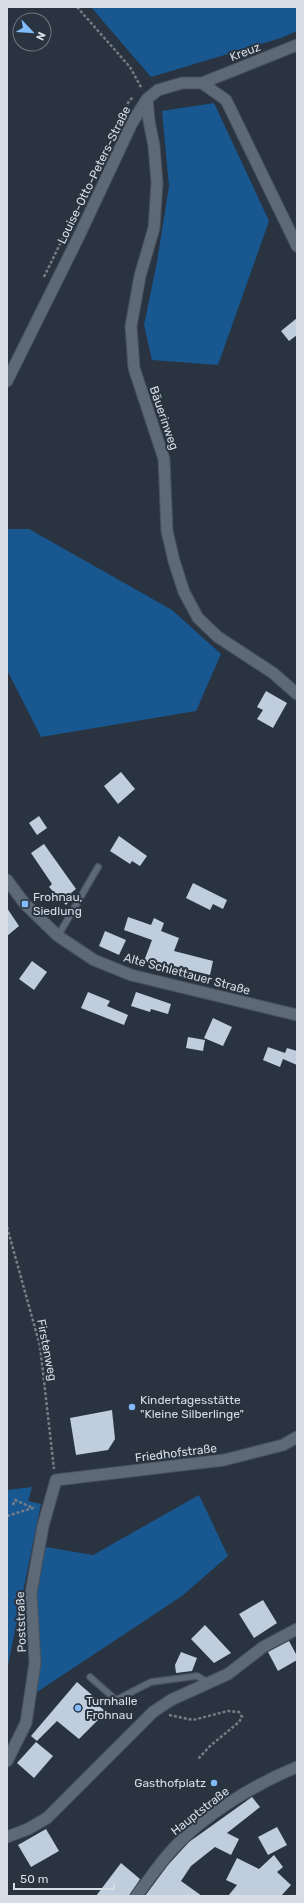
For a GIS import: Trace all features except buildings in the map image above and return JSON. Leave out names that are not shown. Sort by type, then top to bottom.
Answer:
[{"type":"street","name":"Kreuz","points":[[202,83],[297,45]]},
{"type":"street","name":"Louise-Otto-Peters-Straße","points":[[7,381],[79,236],[132,123],[147,99],[158,90],[182,83],[202,83]]},
{"type":"street","points":[[202,83],[226,100],[297,246]]},
{"type":"street","name":"Bäuerinweg","points":[[147,99],[157,176],[154,228],[140,276],[131,326],[134,368],[164,459],[167,531],[174,561],[184,592],[198,618],[218,637],[273,672],[297,694]]},
{"type":"street","name":"Alte Schlettauer Straße","points":[[7,880],[25,904],[58,936],[94,960],[131,975],[297,1016]]},
{"type":"street","name":"Friedhofstraße","points":[[56,1480],[224,1460],[283,1445],[297,1437]]},
{"type":"street","name":"Poststraße","points":[[7,1761],[26,1724],[35,1663],[31,1593],[49,1506],[56,1480]]},
{"type":"street","points":[[7,1837],[28,1829],[47,1818],[153,1712],[171,1700],[228,1674],[263,1647],[297,1630]]},
{"type":"street","name":"Hauptstraße","points":[[136,1896],[172,1849],[198,1826],[272,1777],[297,1767]]},
{"type":"lane","points":[[58,936],[98,867]]},
{"type":"lane","points":[[90,1677],[116,1700],[151,1682],[197,1676],[209,1683]]},
{"type":"path","points":[[77,7],[130,67],[147,99]]},
{"type":"path","name":"Firstenweg","points":[[7,1227],[40,1346],[56,1480]]},
{"type":"path","points":[[13,1505],[15,1500],[31,1507]]},
{"type":"path","points":[[7,1516],[31,1507],[49,1506]]},
{"type":"path","points":[[153,1712],[193,1720],[228,1711],[239,1712],[242,1717],[239,1722],[210,1746],[198,1759]]},
{"type":"shaded area","points":[[91,7],[297,7],[297,31],[281,38],[151,77]]},
{"type":"shaded area","points":[[214,103],[269,221],[218,365],[152,360],[144,325],[157,262],[169,186],[162,111]]},
{"type":"shaded area","points":[[7,529],[29,529],[172,610],[221,654],[196,711],[41,737],[7,670]]},
{"type":"shaded area","points":[[32,1487],[28,1501],[41,1504],[7,1670],[7,1490]]},
{"type":"shaded area","points":[[199,1495],[228,1556],[182,1596],[31,1696],[31,1593],[40,1546],[93,1555]]},
{"type":"place","name":"Frohnau, Siedlung","points":[[25,904]]},
{"type":"place","name":"Kindertagesstätte \"Kleine Silberlinge\"","points":[[132,1407]]},
{"type":"place","name":"Turnhalle Frohnau","points":[[78,1708]]},
{"type":"place","name":"Gasthofplatz","points":[[214,1783]]}]
